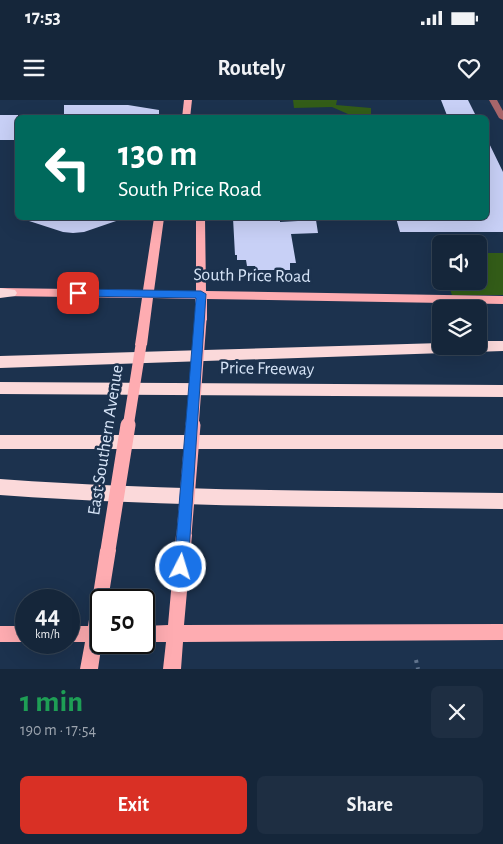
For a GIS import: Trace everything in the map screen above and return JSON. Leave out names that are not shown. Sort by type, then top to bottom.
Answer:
[{"type":"highway","points":[[0,362],[503,346]]},
{"type":"highway","name":"Price Freeway","points":[[0,388],[503,391]]},
{"type":"highway","points":[[0,442],[503,442]]},
{"type":"highway","points":[[0,487],[85,493],[245,498],[501,501]]},
{"type":"main road","points":[[187,115],[188,100]]},
{"type":"main road","name":"East Southern Avenue","points":[[103,589],[159,220]]},
{"type":"main road","points":[[172,669],[201,320],[201,220]]},
{"type":"main road","name":"South Price Road","points":[[3,293],[201,294],[503,300]]},
{"type":"main road","points":[[155,634],[503,632]]},
{"type":"main road","points":[[0,634],[15,634]]},
{"type":"main road","name":"East Southern Avenue","points":[[88,669],[92,654]]},
{"type":"lane","points":[[493,100],[503,118]]},
{"type":"path","points":[[416,660],[418,669]]},
{"type":"green space","points":[[293,100],[337,100],[336,105],[371,108],[371,115],[348,114],[332,107],[294,108]]},
{"type":"green space","points":[[487,253],[503,253],[503,295],[452,295],[450,290],[487,290]]},
{"type":"building","points":[[441,100],[468,100],[476,115],[447,115]]},
{"type":"building","points":[[64,105],[128,105],[159,110],[159,115],[64,115]]},
{"type":"building","points":[[0,115],[15,115],[15,140],[0,140]]},
{"type":"building","points":[[489,143],[503,172],[503,232],[400,232],[397,220],[489,220]]},
{"type":"building","points":[[26,220],[119,220],[84,232],[63,232]]},
{"type":"building","points":[[233,220],[280,220],[280,222],[316,220],[318,233],[291,234],[296,263],[290,263],[290,270],[255,270],[255,266],[247,266],[246,260],[237,260],[237,255],[235,255]]},
{"type":"route","points":[[78,293],[201,294],[201,320],[181,567]]}]
